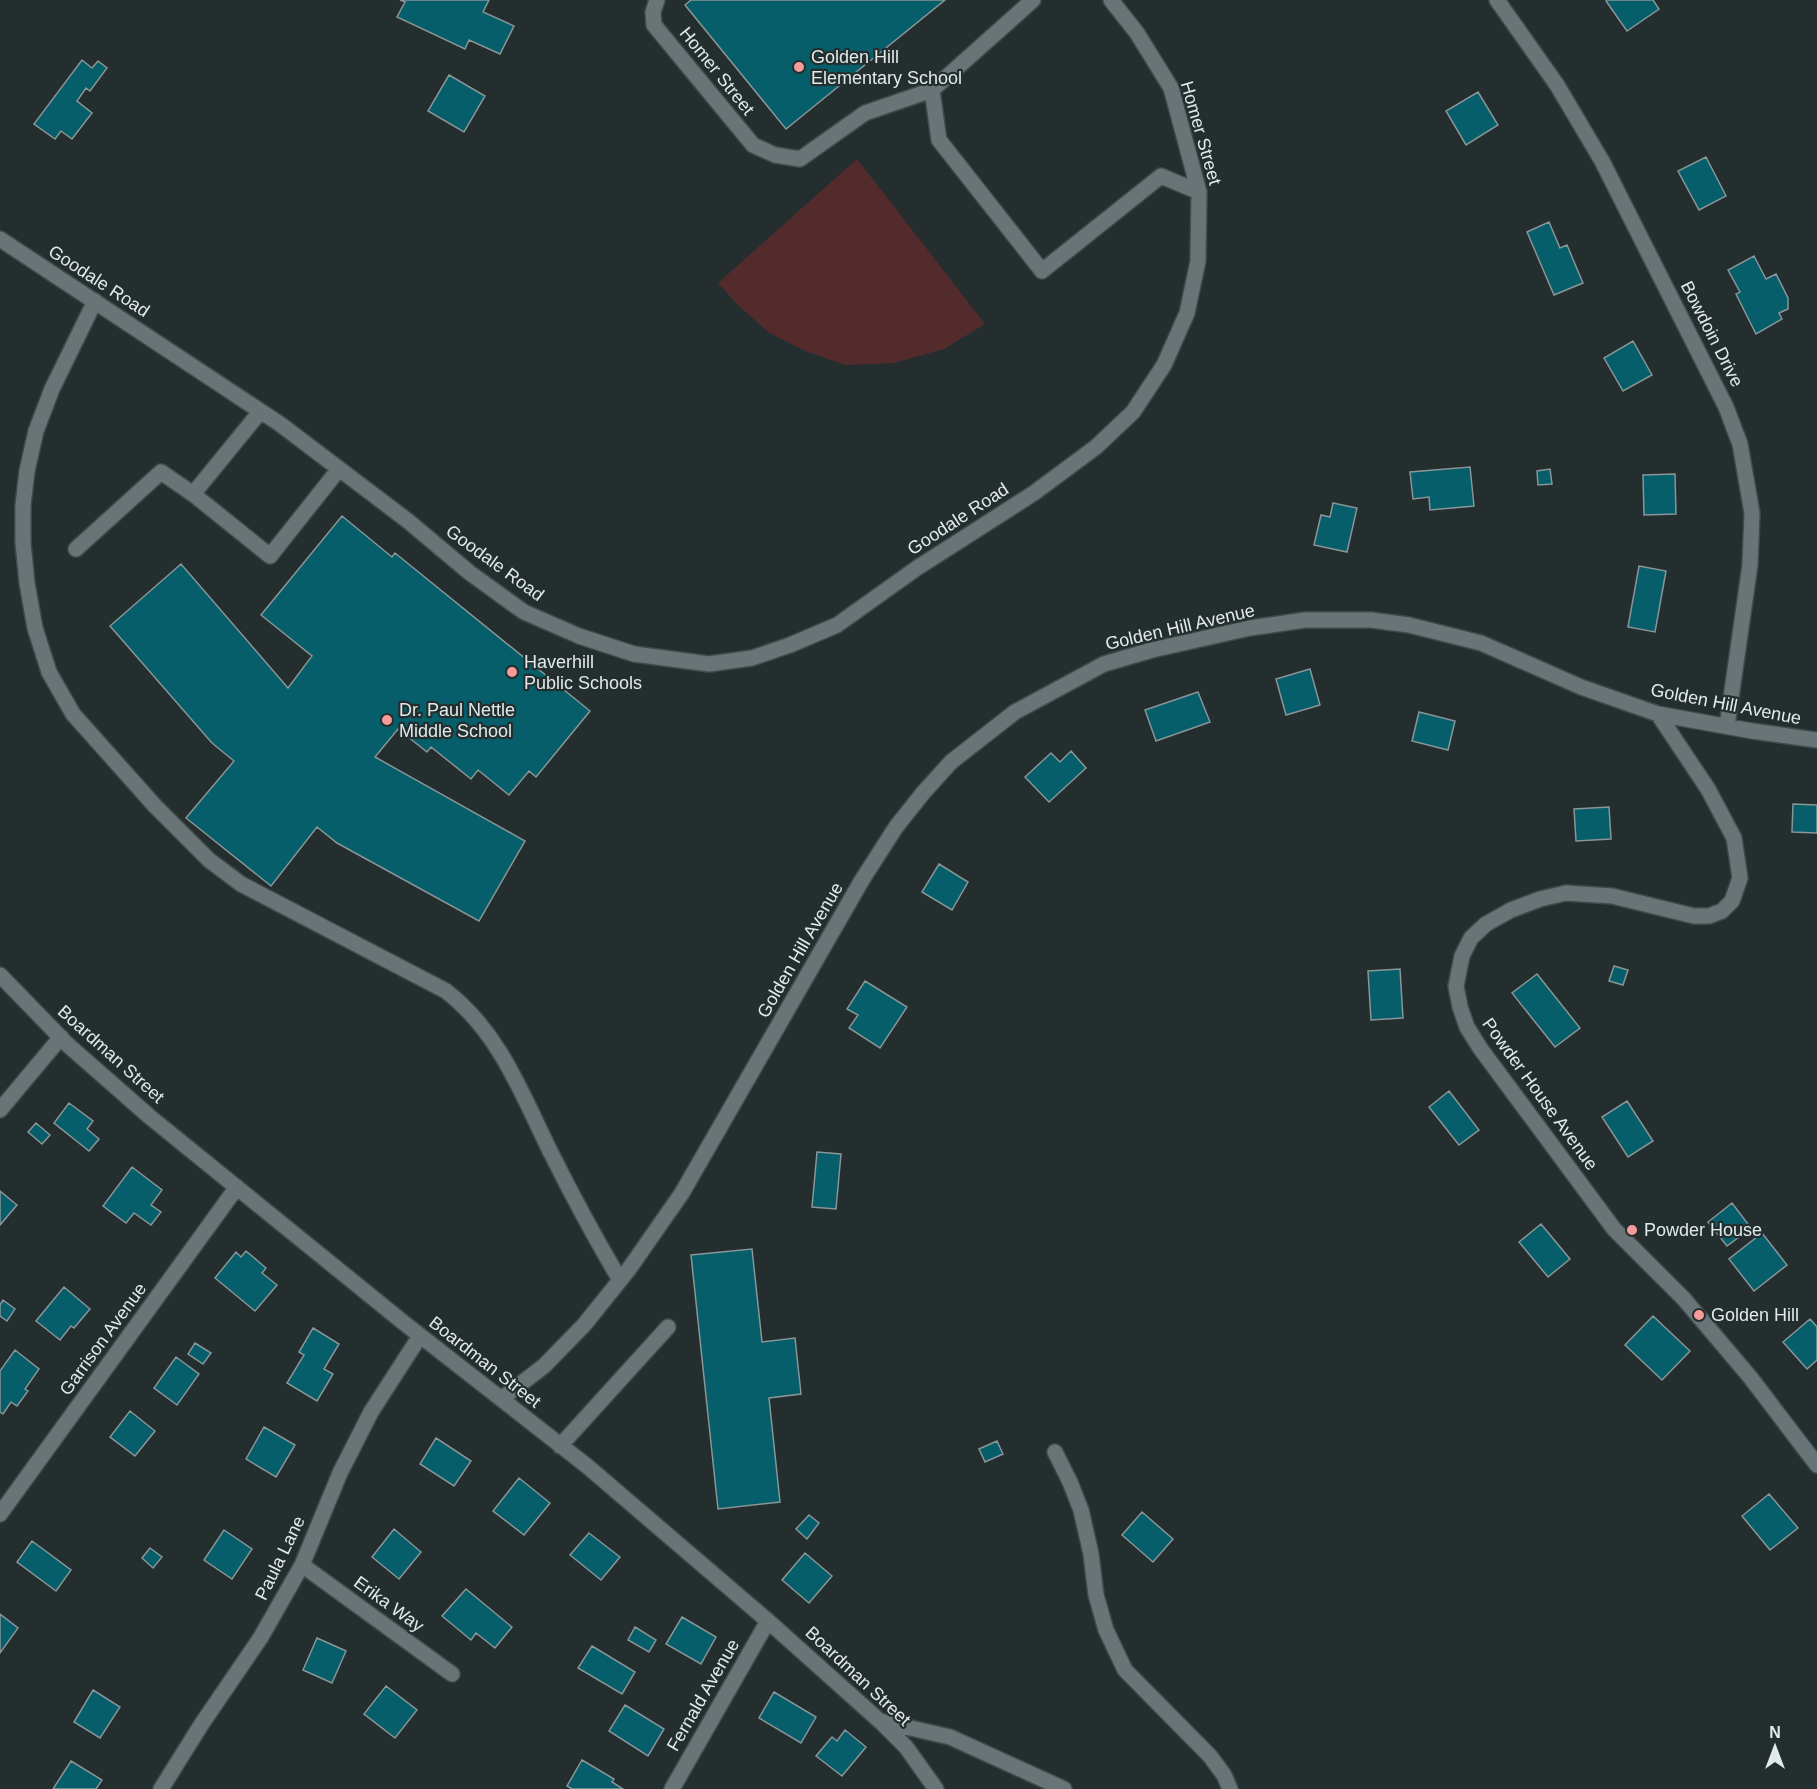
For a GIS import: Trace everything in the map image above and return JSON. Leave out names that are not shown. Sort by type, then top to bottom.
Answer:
[{"type":"street","name":"Homer Street","points":[[657,0],[653,12],[654,25],[753,145],[775,155],[800,159],[865,113],[932,90]]},
{"type":"street","points":[[1033,0],[932,90],[939,140],[1042,271],[1161,176],[1199,192]]},
{"type":"street","name":"Homer Street","points":[[1111,0],[1137,33],[1171,88],[1199,192],[1197,261],[1187,313],[1164,365],[1133,412],[1125,419]]},
{"type":"street","name":"Bowdoin Drive","points":[[1497,0],[1557,85],[1602,161],[1721,396],[1740,444],[1752,513],[1750,555],[1738,655],[1726,726]]},
{"type":"street","name":"Goodale Road","points":[[0,239],[260,411],[408,521],[470,573],[524,612],[579,636],[634,654],[709,664],[752,658],[837,625],[917,568],[1034,493],[1096,447],[1125,419]]},
{"type":"street","points":[[95,301],[52,389],[36,431],[27,471],[23,505],[25,563],[35,628],[49,672],[73,714],[156,806],[209,860],[241,884],[446,991],[465,1006],[484,1027],[506,1061],[586,1222],[620,1280]]},
{"type":"street","points":[[193,494],[260,411]]},
{"type":"street","points":[[76,549],[161,472],[193,494],[270,556],[339,469]]},
{"type":"street","name":"Golden Hill Avenue","points":[[501,1399],[544,1366],[584,1325],[620,1280],[682,1193],[819,953],[896,827],[951,762],[1015,712],[1104,664],[1152,650],[1250,628],[1305,620],[1371,620],[1409,625],[1481,643],[1581,687],[1658,714],[1817,740]]},
{"type":"street","name":"Powder House Avenue","points":[[1658,714],[1708,789],[1734,838],[1740,878],[1732,901],[1722,911],[1709,916],[1694,916],[1612,896],[1566,893],[1540,899],[1511,910],[1486,924],[1471,938],[1458,970],[1456,986],[1460,1007],[1467,1027],[1480,1048],[1614,1229],[1684,1299],[1750,1377],[1817,1466]]},
{"type":"street","name":"Boardman Street","points":[[0,975],[60,1037],[150,1117],[420,1336],[560,1446],[768,1621],[880,1721],[906,1747],[936,1789]]},
{"type":"street","points":[[0,1110],[60,1037]]},
{"type":"street","name":"Garrison Avenue","points":[[0,1514],[237,1188]]},
{"type":"street","points":[[560,1446],[669,1327]]},
{"type":"street","name":"Paula Lane","points":[[161,1789],[261,1637],[302,1565],[340,1473],[371,1413],[420,1336]]},
{"type":"street","points":[[1055,1452],[1081,1510],[1091,1554],[1096,1595],[1106,1630],[1125,1670],[1210,1756],[1224,1775],[1230,1789]]},
{"type":"street","name":"Erika Way","points":[[302,1565],[452,1674]]},
{"type":"street","name":"Fernald Avenue","points":[[672,1789],[768,1621]]},
{"type":"street","points":[[880,1721],[950,1737],[1064,1789]]},
{"type":"shaded area","points":[[857,159],[985,324],[944,349],[894,363],[845,365],[805,351],[768,332],[718,283]]},
{"type":"building","points":[[400,0],[489,0],[483,12],[514,26],[500,54],[469,40],[465,49],[397,17],[405,2]]},
{"type":"building","name":"Golden Hill Elementary School","points":[[691,0],[945,0],[786,129],[685,5]]},
{"type":"building","points":[[1607,0],[1653,0],[1659,9],[1627,31]]},
{"type":"building","points":[[82,60],[92,68],[98,61],[107,68],[90,91],[86,88],[77,101],[92,113],[72,139],[61,131],[55,139],[34,124]]},
{"type":"building","points":[[449,75],[485,96],[464,132],[428,111]]},
{"type":"building","points":[[1478,92],[1498,125],[1466,145],[1446,111]]},
{"type":"building","points":[[1706,157],[1726,196],[1699,210],[1678,171]]},
{"type":"building","points":[[1549,222],[1560,248],[1567,245],[1583,283],[1554,295],[1527,232]]},
{"type":"building","points":[[1754,256],[1766,279],[1776,274],[1788,298],[1788,309],[1779,313],[1782,319],[1756,334],[1736,294],[1740,292],[1728,270]]},
{"type":"building","points":[[1633,341],[1652,375],[1623,391],[1604,358]]},
{"type":"building","points":[[1470,467],[1474,506],[1430,510],[1429,497],[1413,499],[1410,472]]},
{"type":"building","points":[[1550,469],[1552,484],[1538,485],[1537,471]]},
{"type":"building","points":[[1675,474],[1676,514],[1644,515],[1643,475]]},
{"type":"building","points":[[1333,503],[1357,508],[1347,552],[1314,545],[1321,515],[1330,517]]},
{"type":"building","name":"Dr. Paul Nettle Middle School","points":[[342,516],[392,557],[395,553],[590,711],[536,777],[529,771],[509,795],[478,770],[471,779],[431,747],[427,752],[398,729],[375,757],[525,841],[479,921],[337,843],[317,827],[271,886],[186,818],[234,761],[212,743],[110,626],[181,564],[288,688],[312,656],[261,615]]},
{"type":"building","points":[[1639,566],[1666,571],[1655,632],[1628,627]]},
{"type":"building","points":[[1310,669],[1320,705],[1286,715],[1276,679]]},
{"type":"building","points":[[1198,692],[1210,722],[1156,741],[1145,710]]},
{"type":"building","points":[[1419,712],[1455,721],[1448,750],[1412,741]]},
{"type":"building","points":[[1071,751],[1086,768],[1049,802],[1025,777],[1051,753],[1060,762]]},
{"type":"building","points":[[1793,804],[1817,805],[1817,833],[1792,832]]},
{"type":"building","points":[[1609,807],[1611,839],[1576,841],[1574,809]]},
{"type":"building","points":[[939,864],[968,882],[952,910],[922,892]]},
{"type":"building","points":[[1614,966],[1628,970],[1623,985],[1609,981]]},
{"type":"building","points":[[1400,969],[1403,1018],[1371,1020],[1368,971]]},
{"type":"building","points":[[1537,974],[1580,1028],[1555,1047],[1512,993]]},
{"type":"building","points":[[865,981],[907,1007],[880,1048],[849,1028],[858,1015],[847,1009]]},
{"type":"building","points":[[1449,1091],[1479,1130],[1459,1145],[1429,1107]]},
{"type":"building","points":[[1627,1101],[1653,1141],[1628,1157],[1602,1117]]},
{"type":"building","points":[[69,1103],[93,1121],[87,1129],[99,1139],[89,1151],[54,1123]]},
{"type":"building","points":[[36,1123],[50,1135],[42,1144],[28,1132]]},
{"type":"building","points":[[817,1152],[841,1154],[836,1209],[812,1207]]},
{"type":"building","points":[[132,1167],[162,1190],[151,1205],[161,1212],[151,1225],[134,1213],[126,1223],[103,1206]]},
{"type":"building","points":[[0,1191],[17,1205],[0,1225]]},
{"type":"building","points":[[1732,1203],[1751,1228],[1727,1246],[1708,1222]]},
{"type":"building","points":[[1541,1224],[1570,1259],[1548,1277],[1519,1242]]},
{"type":"building","points":[[1762,1233],[1787,1265],[1754,1291],[1729,1259]]},
{"type":"building","points":[[752,1249],[762,1342],[795,1338],[801,1394],[769,1398],[780,1502],[718,1509],[691,1255]]},
{"type":"building","points":[[246,1251],[266,1268],[262,1273],[277,1285],[255,1311],[215,1278],[236,1252],[241,1257]]},
{"type":"building","points":[[64,1287],[90,1309],[74,1328],[71,1326],[60,1340],[36,1321]]},
{"type":"building","points":[[3,1300],[15,1309],[7,1321],[0,1316],[0,1305]]},
{"type":"building","points":[[1653,1316],[1690,1351],[1662,1380],[1625,1345]]},
{"type":"building","points":[[1810,1319],[1817,1327],[1817,1360],[1807,1369],[1783,1342]]},
{"type":"building","points":[[313,1328],[339,1344],[324,1369],[333,1374],[317,1401],[287,1383],[304,1355],[299,1352]]},
{"type":"building","points":[[195,1343],[211,1353],[203,1364],[188,1354]]},
{"type":"building","points":[[15,1350],[39,1369],[25,1389],[28,1391],[17,1406],[11,1402],[3,1414],[0,1412],[0,1371]]},
{"type":"building","points":[[176,1357],[199,1374],[177,1405],[154,1388]]},
{"type":"building","points":[[130,1411],[155,1431],[135,1456],[110,1437]]},
{"type":"building","points":[[264,1427],[295,1445],[276,1477],[246,1459]]},
{"type":"building","points":[[436,1438],[471,1461],[454,1486],[420,1464]]},
{"type":"building","points":[[997,1441],[1003,1454],[985,1462],[979,1449]]},
{"type":"building","points":[[519,1478],[550,1503],[524,1535],[493,1511]]},
{"type":"building","points":[[1769,1494],[1798,1528],[1770,1550],[1742,1516]]},
{"type":"building","points":[[1142,1512],[1173,1539],[1153,1562],[1122,1535]]},
{"type":"building","points":[[809,1515],[819,1523],[807,1539],[796,1529]]},
{"type":"building","points":[[394,1529],[421,1552],[399,1579],[372,1557]]},
{"type":"building","points":[[224,1530],[252,1549],[232,1579],[204,1560]]},
{"type":"building","points":[[589,1533],[620,1557],[601,1580],[570,1555]]},
{"type":"building","points":[[32,1541],[71,1570],[56,1591],[17,1562]]},
{"type":"building","points":[[150,1548],[162,1557],[153,1568],[142,1558]]},
{"type":"building","points":[[805,1553],[832,1576],[809,1603],[782,1580]]},
{"type":"building","points":[[466,1589],[512,1627],[495,1648],[476,1633],[471,1640],[442,1616]]},
{"type":"building","points":[[0,1614],[18,1628],[0,1653]]},
{"type":"building","points":[[682,1617],[716,1637],[701,1664],[666,1644]]},
{"type":"building","points":[[635,1627],[656,1640],[649,1652],[628,1640]]},
{"type":"building","points":[[317,1638],[346,1651],[332,1683],[303,1670]]},
{"type":"building","points":[[592,1646],[635,1672],[622,1694],[578,1668]]},
{"type":"building","points":[[386,1686],[417,1710],[395,1738],[364,1714]]},
{"type":"building","points":[[93,1690],[120,1707],[100,1738],[74,1722]]},
{"type":"building","points":[[774,1692],[816,1717],[801,1743],[759,1718]]},
{"type":"building","points":[[625,1705],[664,1729],[648,1756],[609,1731]]},
{"type":"building","points":[[845,1730],[866,1747],[842,1776],[816,1756],[832,1737],[837,1741]]},
{"type":"building","points":[[582,1760],[614,1779],[612,1782],[623,1789],[572,1789],[567,1786]]},
{"type":"building","points":[[71,1761],[102,1780],[96,1789],[53,1789]]},
{"type":"place","name":"Golden Hill Elementary School","points":[[799,67]]},
{"type":"place","name":"Haverhill Public Schools","points":[[512,672]]},
{"type":"place","name":"Dr. Paul Nettle Middle School","points":[[387,720]]},
{"type":"place","name":"Powder House","points":[[1632,1230]]},
{"type":"place","name":"Golden Hill","points":[[1699,1315]]}]
